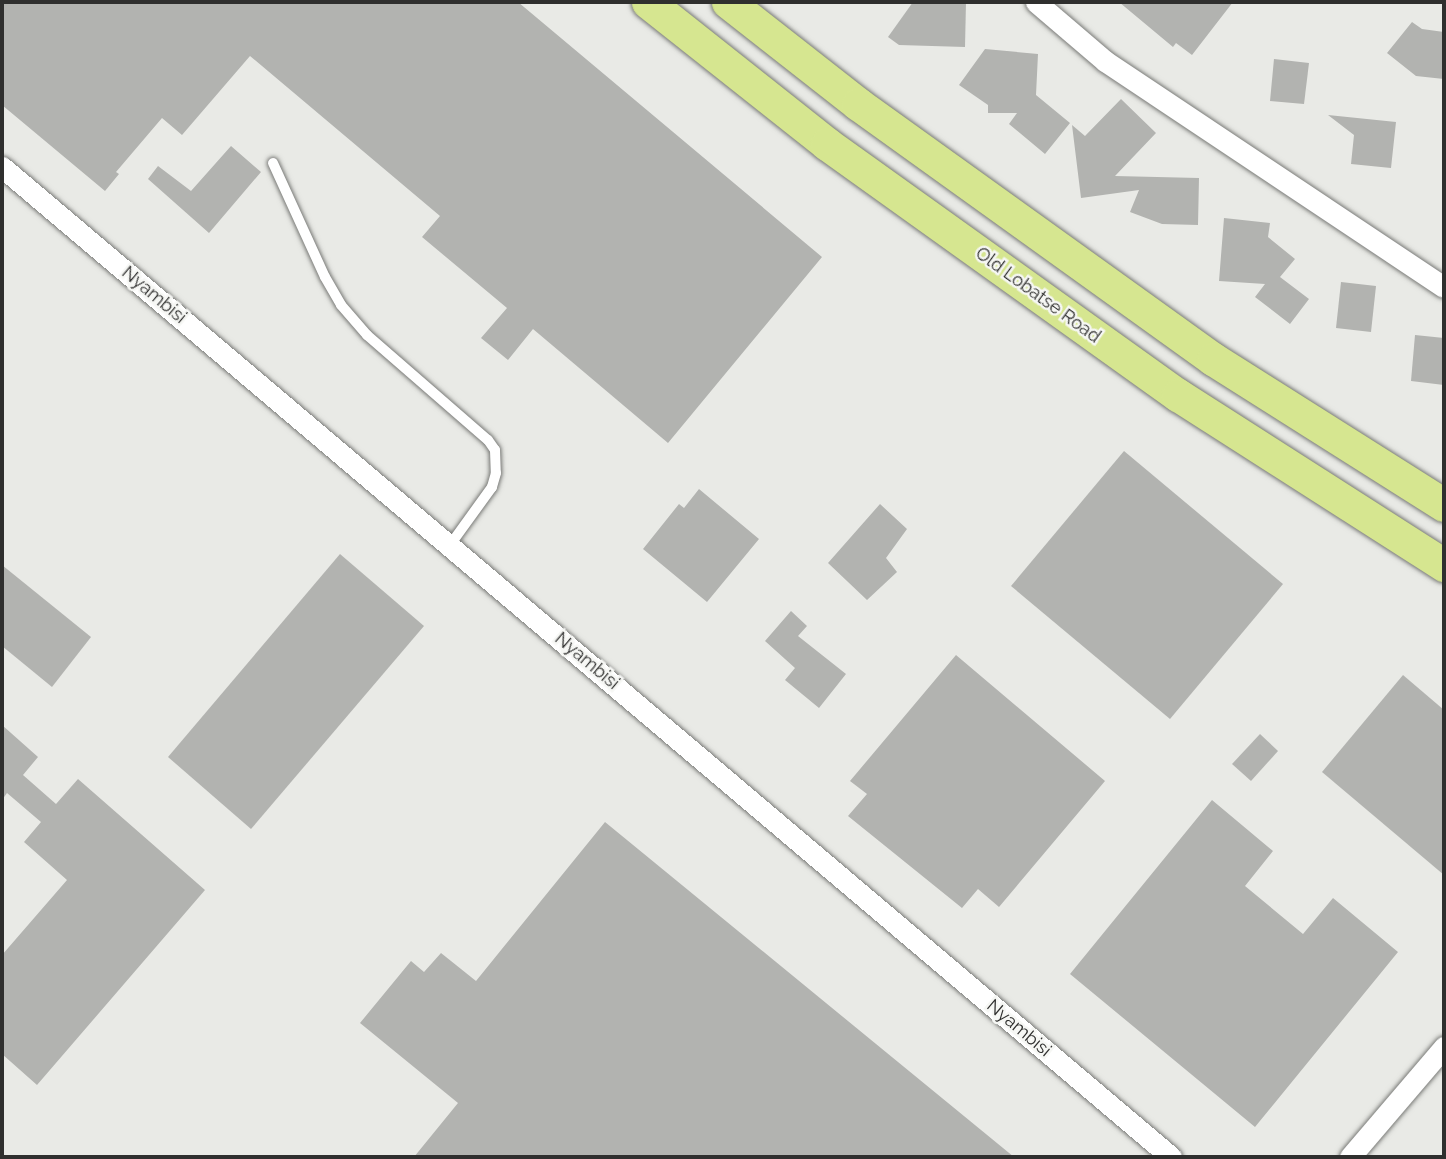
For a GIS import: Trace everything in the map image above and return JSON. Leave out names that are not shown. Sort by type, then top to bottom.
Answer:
[{"type":"main road","name":"Old Lobatse Road","points":[[648,2],[827,144],[1178,395],[1444,565]]},
{"type":"main road","points":[[727,2],[858,104],[1213,359],[1444,505]]},
{"type":"street","points":[[1035,2],[1105,61],[1444,287]]},
{"type":"street","name":"Nyambisi","points":[[2,167],[1171,1157]]},
{"type":"street","points":[[1350,1157],[1444,1047]]},
{"type":"lane","points":[[273,163],[325,277],[341,305],[367,335],[488,440],[495,450],[496,473],[492,487],[450,545]]},
{"type":"building","points":[[2,2],[518,2],[822,257],[668,443],[533,329],[508,360],[481,338],[507,308],[422,237],[440,216],[250,56],[182,135],[162,118],[116,172],[119,174],[105,191],[2,105]]},
{"type":"building","points":[[913,2],[966,2],[965,47],[899,45],[888,37]]},
{"type":"building","points":[[1119,2],[1233,2],[1192,55],[1176,43],[1173,47]]},
{"type":"building","points":[[1412,22],[1422,29],[1444,32],[1444,79],[1416,76],[1387,53]]},
{"type":"building","points":[[985,49],[1038,54],[1036,95],[1070,123],[1045,154],[1009,124],[1017,113],[988,113],[988,105],[959,85]]},
{"type":"building","points":[[1274,59],[1309,63],[1304,104],[1270,101]]},
{"type":"building","points":[[1121,99],[1156,133],[1115,176],[1199,178],[1198,225],[1162,224],[1130,212],[1139,190],[1081,198],[1072,125],[1085,136]]},
{"type":"building","points":[[1328,115],[1396,122],[1391,168],[1351,164],[1354,135]]},
{"type":"building","points":[[231,146],[261,172],[209,233],[148,179],[158,166],[191,191]]},
{"type":"building","points":[[1224,218],[1270,223],[1268,237],[1295,259],[1280,277],[1309,299],[1290,324],[1255,297],[1265,284],[1219,281]]},
{"type":"building","points":[[1341,282],[1376,286],[1371,332],[1336,328]]},
{"type":"building","points":[[1415,335],[1444,338],[1444,385],[1411,381]]},
{"type":"building","points":[[1124,451],[1283,584],[1170,719],[1011,586]]},
{"type":"building","points":[[699,489],[759,539],[707,602],[643,549],[679,504],[684,508]]},
{"type":"building","points":[[880,504],[907,529],[886,558],[897,572],[867,600],[828,563]]},
{"type":"building","points":[[340,554],[424,626],[251,829],[168,757]]},
{"type":"building","points":[[2,565],[91,637],[52,687],[2,646]]},
{"type":"building","points":[[791,611],[807,626],[798,636],[846,674],[819,708],[785,680],[795,668],[765,641]]},
{"type":"building","points":[[956,655],[1105,781],[999,907],[978,889],[962,908],[848,816],[867,794],[850,781]]},
{"type":"building","points":[[1403,675],[1444,710],[1444,875],[1322,772]]},
{"type":"building","points":[[2,725],[38,757],[23,775],[56,804],[78,779],[205,890],[37,1085],[2,1054],[2,955],[67,880],[24,842],[41,822],[7,793],[2,800]]},
{"type":"building","points":[[1260,734],[1278,751],[1251,781],[1232,764]]},
{"type":"building","points":[[1212,800],[1273,851],[1245,886],[1303,934],[1333,898],[1398,952],[1255,1127],[1070,974]]},
{"type":"building","points":[[605,822],[1014,1157],[414,1157],[458,1103],[360,1023],[411,961],[424,972],[441,953],[476,981]]}]
